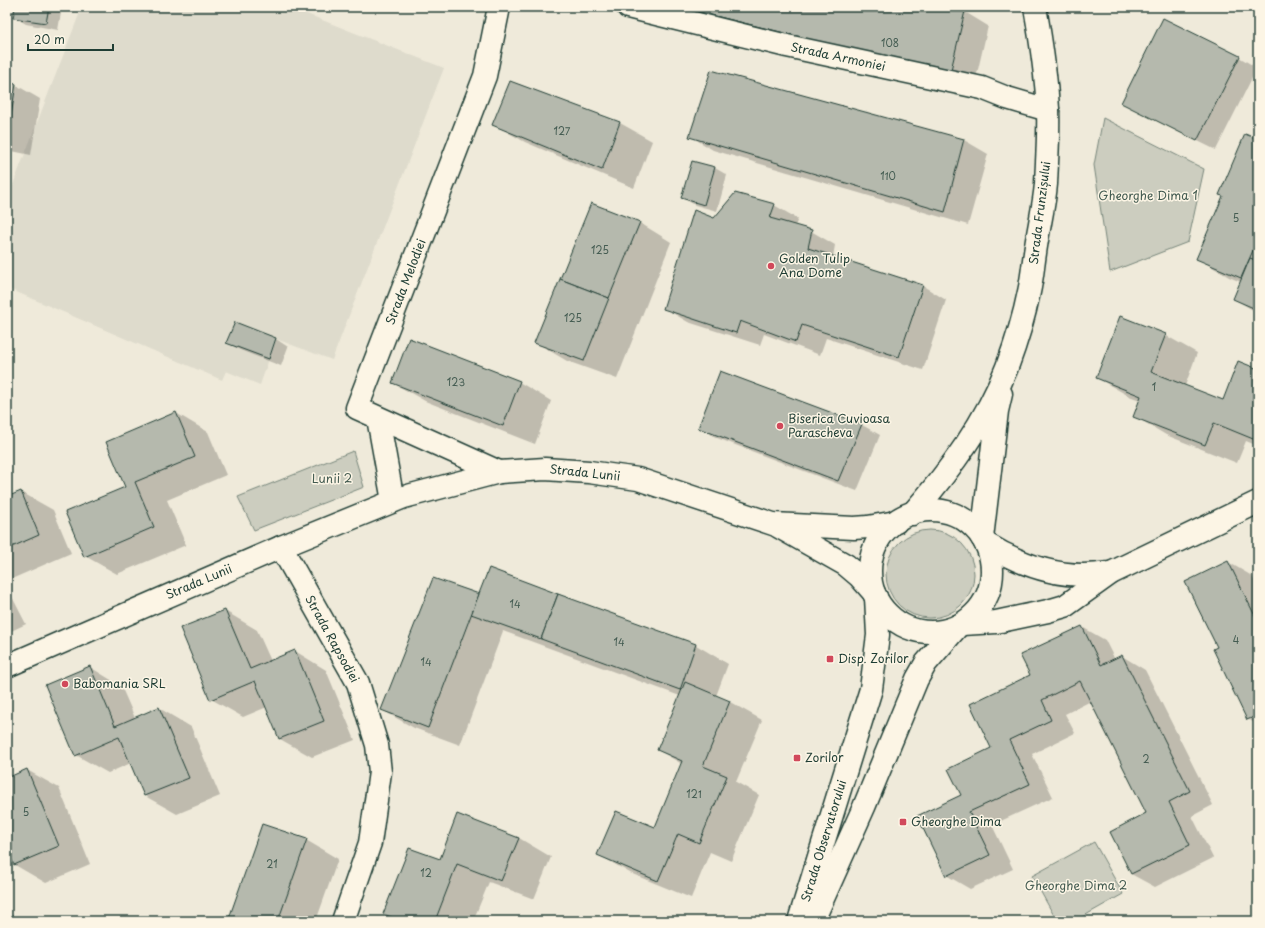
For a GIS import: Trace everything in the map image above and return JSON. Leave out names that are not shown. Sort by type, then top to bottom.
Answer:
[{"type":"street","name":"Strada Melodiei","points":[[499,7],[485,76],[357,408],[499,472]]},
{"type":"street","name":"Strada Armoniei","points":[[628,7],[787,46],[982,88],[1007,98],[1048,110]]},
{"type":"street","name":"Strada Frunzișului","points":[[904,518],[935,487],[972,435],[988,407],[1016,342],[1030,292],[1046,186],[1048,110],[1042,52],[1035,7]]},
{"type":"street","name":"Strada Frunzișului","points":[[983,540],[997,411],[1006,368]]},
{"type":"street","points":[[378,418],[393,502]]},
{"type":"street","name":"Strada Lunii","points":[[7,666],[281,547],[404,497],[499,472],[545,469],[589,472],[631,478],[773,524],[846,565],[859,576],[875,595]]},
{"type":"street","points":[[960,625],[1008,620],[1066,606],[1111,573],[1258,502]]},
{"type":"street","points":[[934,510],[956,516],[975,529],[983,540],[992,562],[991,581],[984,601],[978,610],[960,625],[948,630],[926,632],[902,625],[882,608],[875,595],[871,577],[871,562],[876,547],[884,533],[904,518],[923,511],[934,510]]},
{"type":"street","name":"Strada Lunii","points":[[773,524],[854,528],[868,527],[904,518]]},
{"type":"street","points":[[983,540],[1002,553],[1020,562],[1039,568],[1083,575],[1111,573]]},
{"type":"street","name":"Strada Rapsodiei","points":[[281,547],[358,683],[377,745],[380,772],[370,843],[343,921]]},
{"type":"street","name":"Strada Observatorului","points":[[799,921],[871,689],[878,635],[875,595]]},
{"type":"street","name":"Strada Observatorului","points":[[812,921],[864,808],[917,679],[926,663],[960,625]]},
{"type":"shaded area","points":[[82,7],[289,7],[444,68],[332,360],[276,339],[260,385],[226,371],[222,380],[7,288],[7,200]]},
{"type":"green space","name":"Gheorghe Dima 1","points":[[1103,118],[1204,169],[1188,242],[1110,272],[1094,165]]},
{"type":"green space","name":"Lunii 2","points":[[353,451],[364,487],[254,530],[238,497]]},
{"type":"green space","points":[[930,530],[947,534],[961,543],[970,557],[974,574],[970,591],[961,605],[947,614],[930,618],[913,614],[899,605],[890,591],[886,574],[890,557],[899,543],[913,534]]},
{"type":"green space","name":"Gheorghe Dima 2","points":[[1094,842],[1123,894],[1075,921],[1057,921],[1032,876]]},
{"type":"building","points":[[15,7],[49,7],[46,23],[13,18]]},
{"type":"building","points":[[679,7],[949,7],[965,11],[950,74]]},
{"type":"building","points":[[1163,18],[1240,56],[1197,141],[1121,103]]},
{"type":"building","points":[[711,70],[964,139],[945,212],[689,137]]},
{"type":"building","points":[[510,81],[620,122],[602,170],[492,125]]},
{"type":"building","points":[[7,83],[16,84],[7,142]]},
{"type":"building","points":[[1245,134],[1258,139],[1258,239],[1241,278],[1196,259],[1223,196],[1219,195]]},
{"type":"building","points":[[692,161],[715,167],[704,205],[681,198]]},
{"type":"building","name":"Golden Tulip Ana Dome","points":[[735,193],[775,204],[770,218],[812,230],[808,248],[923,285],[899,357],[802,325],[796,342],[740,321],[736,333],[663,309],[694,210],[714,218]]},
{"type":"building","points":[[591,203],[640,222],[609,298],[560,279]]},
{"type":"building","points":[[1250,258],[1258,261],[1258,310],[1233,299]]},
{"type":"building","points":[[560,279],[609,298],[584,361],[534,343]]},
{"type":"building","points":[[1120,316],[1166,334],[1151,372],[1223,400],[1238,361],[1258,369],[1258,441],[1214,423],[1205,445],[1133,417],[1141,396],[1096,378]]},
{"type":"building","points":[[235,322],[276,338],[269,359],[226,343]]},
{"type":"building","points":[[409,338],[520,381],[503,426],[392,383]]},
{"type":"building","name":"Biserica Cuvioasa Parascheva","points":[[720,371],[862,424],[838,481],[698,428]]},
{"type":"building","points":[[176,412],[195,457],[135,482],[154,527],[84,557],[65,512],[125,487],[106,442]]},
{"type":"building","points":[[21,491],[39,535],[7,549],[7,497]]},
{"type":"building","points":[[1228,561],[1258,622],[1258,627],[1256,628],[1258,632],[1258,715],[1247,720],[1213,649],[1217,647],[1185,582]]},
{"type":"building","points":[[489,568],[558,594],[541,639],[471,614]]},
{"type":"building","points":[[433,578],[479,594],[428,728],[381,710]]},
{"type":"building","points":[[558,594],[696,644],[680,690],[541,639]]},
{"type":"building","points":[[225,610],[250,669],[295,650],[324,721],[279,739],[255,681],[210,700],[180,628]]},
{"type":"building","points":[[1082,626],[1101,665],[1122,655],[1190,791],[1169,802],[1190,845],[1131,874],[1110,832],[1146,813],[1080,681],[1042,700],[1051,720],[1009,740],[1030,784],[969,812],[990,855],[946,876],[917,816],[961,795],[948,769],[991,748],[970,704],[1030,675],[1020,655]]},
{"type":"building","points":[[90,666],[115,726],[159,707],[189,778],[144,796],[119,737],[75,756],[45,685]]},
{"type":"building","points":[[685,682],[730,701],[703,766],[727,776],[699,843],[678,834],[658,881],[597,855],[616,811],[655,827],[682,761],[657,750]]},
{"type":"building","points":[[27,769],[59,846],[14,865],[7,850],[7,778]]},
{"type":"building","points":[[457,814],[519,838],[501,881],[457,864],[435,921],[402,921],[383,914],[409,848],[440,859]]},
{"type":"building","points":[[262,824],[307,839],[278,921],[228,921]]},
{"type":"place","name":"Golden Tulip Ana Dome","points":[[771,266]]},
{"type":"place","name":"Biserica Cuvioasa Parascheva","points":[[780,426]]},
{"type":"place","name":"Disp. Zorilor","points":[[830,659]]},
{"type":"place","name":"Babomania SRL","points":[[65,684]]},
{"type":"place","name":"Zorilor","points":[[797,758]]},
{"type":"place","name":"Gheorghe Dima","points":[[903,822]]}]
